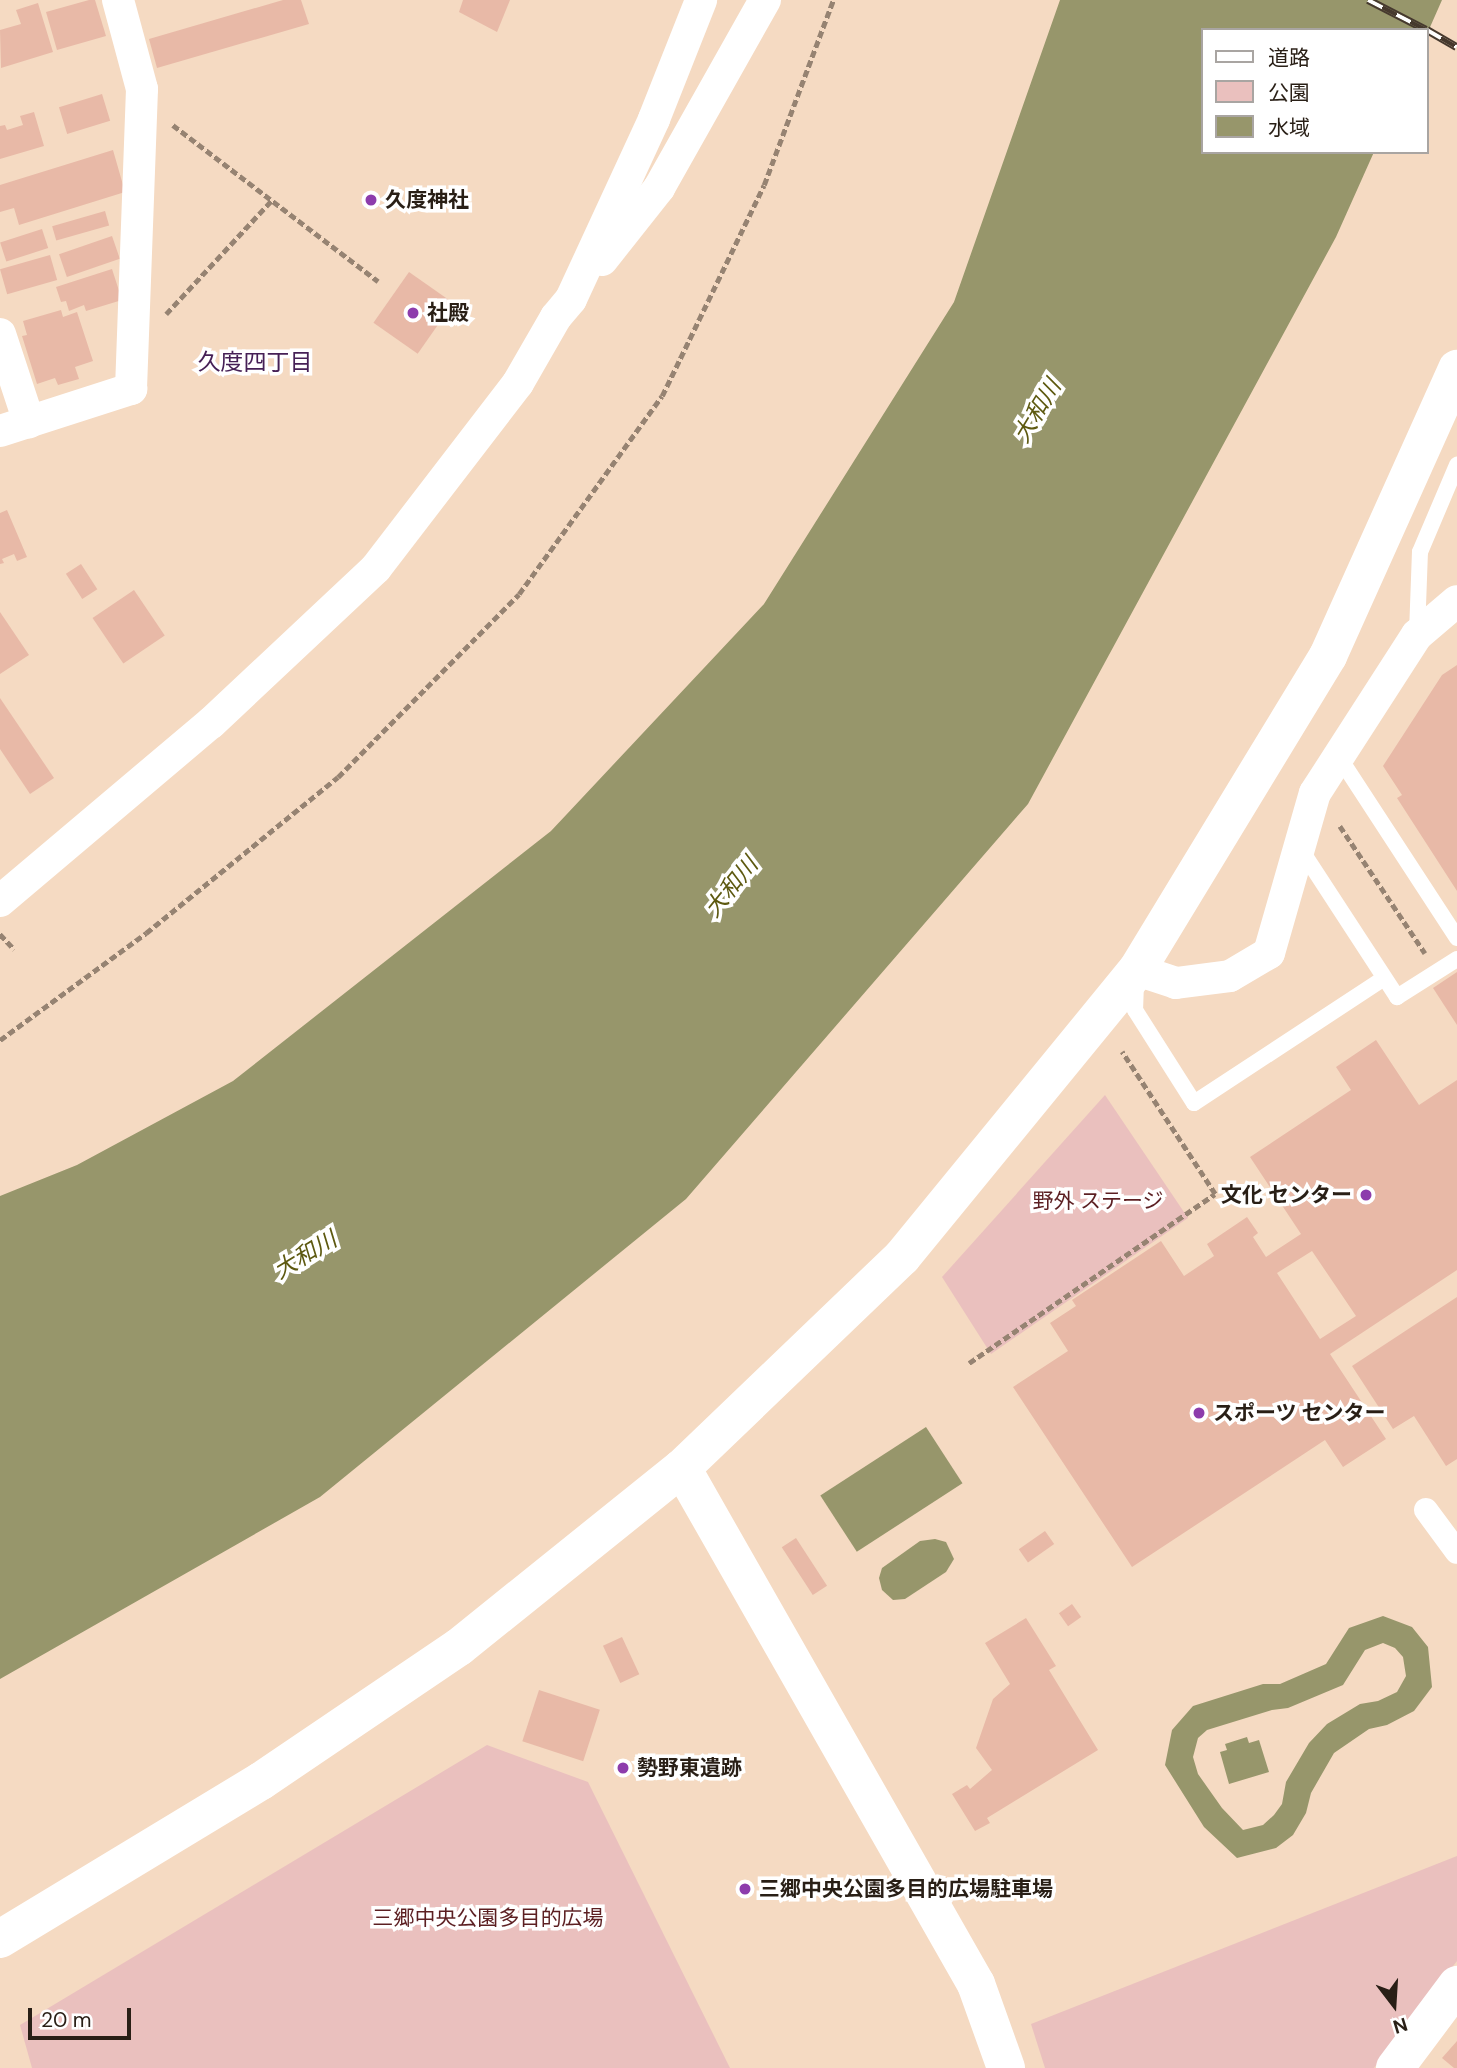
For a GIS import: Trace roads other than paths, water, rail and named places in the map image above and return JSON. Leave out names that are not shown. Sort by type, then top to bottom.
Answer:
[{"type":"street","points":[[0,334],[14,426],[131,389],[142,89],[118,0]]},
{"type":"street","points":[[571,299],[654,119],[701,0]]},
{"type":"street","points":[[0,901],[211,723],[376,568],[519,383],[556,317],[659,188],[765,0]]},
{"type":"street","points":[[0,1938],[261,1781],[459,1647],[682,1468],[902,1257],[1137,970],[1328,656],[1440,457],[1457,369]]},
{"type":"street","points":[[1137,970],[1176,983],[1230,976],[1269,953],[1315,793],[1417,635],[1457,601]]},
{"type":"street","points":[[682,1468],[976,1984],[1006,2068]]},
{"type":"street","points":[[1426,1510],[1457,1552]]},
{"type":"street","points":[[1395,2068],[1457,1986]]},
{"type":"lane","points":[[1417,635],[1420,552],[1440,457]]},
{"type":"lane","points":[[1339,757],[1457,938]]},
{"type":"lane","points":[[1300,848],[1397,998],[1457,959]]},
{"type":"lane","points":[[1137,970],[1135,1010],[1194,1103],[1384,978]]},
{"type":"water","name":"大和川","points":[[1060,0],[1442,0],[1429,29],[1202,28],[1202,154],[1373,154],[1336,237],[1028,804],[686,1199],[320,1497],[0,1679],[0,1196],[77,1165],[233,1081],[551,831],[764,604],[954,302]]},
{"type":"water","points":[[926,1427],[962,1483],[857,1552],[820,1496]]},
{"type":"water","points":[[935,1539],[946,1542],[954,1559],[946,1572],[905,1599],[893,1600],[882,1590],[879,1578],[882,1568],[920,1541]]},
{"type":"water","points":[[1383,1616],[1412,1627],[1428,1647],[1432,1687],[1414,1711],[1387,1725],[1369,1729],[1334,1753],[1311,1793],[1306,1813],[1293,1835],[1276,1848],[1237,1858],[1204,1827],[1165,1765],[1172,1730],[1193,1706],[1263,1684],[1280,1684],[1326,1664],[1349,1628]],"holes":[[[1383,1643],[1395,1648],[1403,1657],[1406,1676],[1397,1692],[1378,1701],[1360,1704],[1327,1724],[1309,1743],[1286,1782],[1282,1804],[1274,1815],[1263,1825],[1243,1830],[1222,1808],[1198,1774],[1193,1757],[1198,1738],[1207,1730],[1272,1710],[1288,1708],[1343,1685],[1365,1650]]]},
{"type":"water","points":[[1247,1737],[1249,1743],[1259,1740],[1269,1772],[1229,1784],[1220,1752],[1227,1750],[1225,1744]]},
{"type":"railway","points":[[1368,0],[1422,28]]},
{"type":"railway","points":[[1429,31],[1457,47]]},
{"type":"place","name":"久度神社","points":[[371,200]]},
{"type":"place","name":"社殿","points":[[413,313]]},
{"type":"place","name":"文化 センター","points":[[1366,1195]]},
{"type":"place","name":"スポーツ センター","points":[[1199,1413]]},
{"type":"place","name":"勢野東遺跡","points":[[623,1768]]},
{"type":"place","name":"三郷中央公園多目的広場駐車場","points":[[745,1889]]},
{"type":"district","name":"久度四丁目","points":[[255,362]]},
{"type":"park label","name":"野外 ステージ","points":[[1098,1201]]},
{"type":"park label","name":"三郷中央公園多目的広場","points":[[488,1918]]}]
